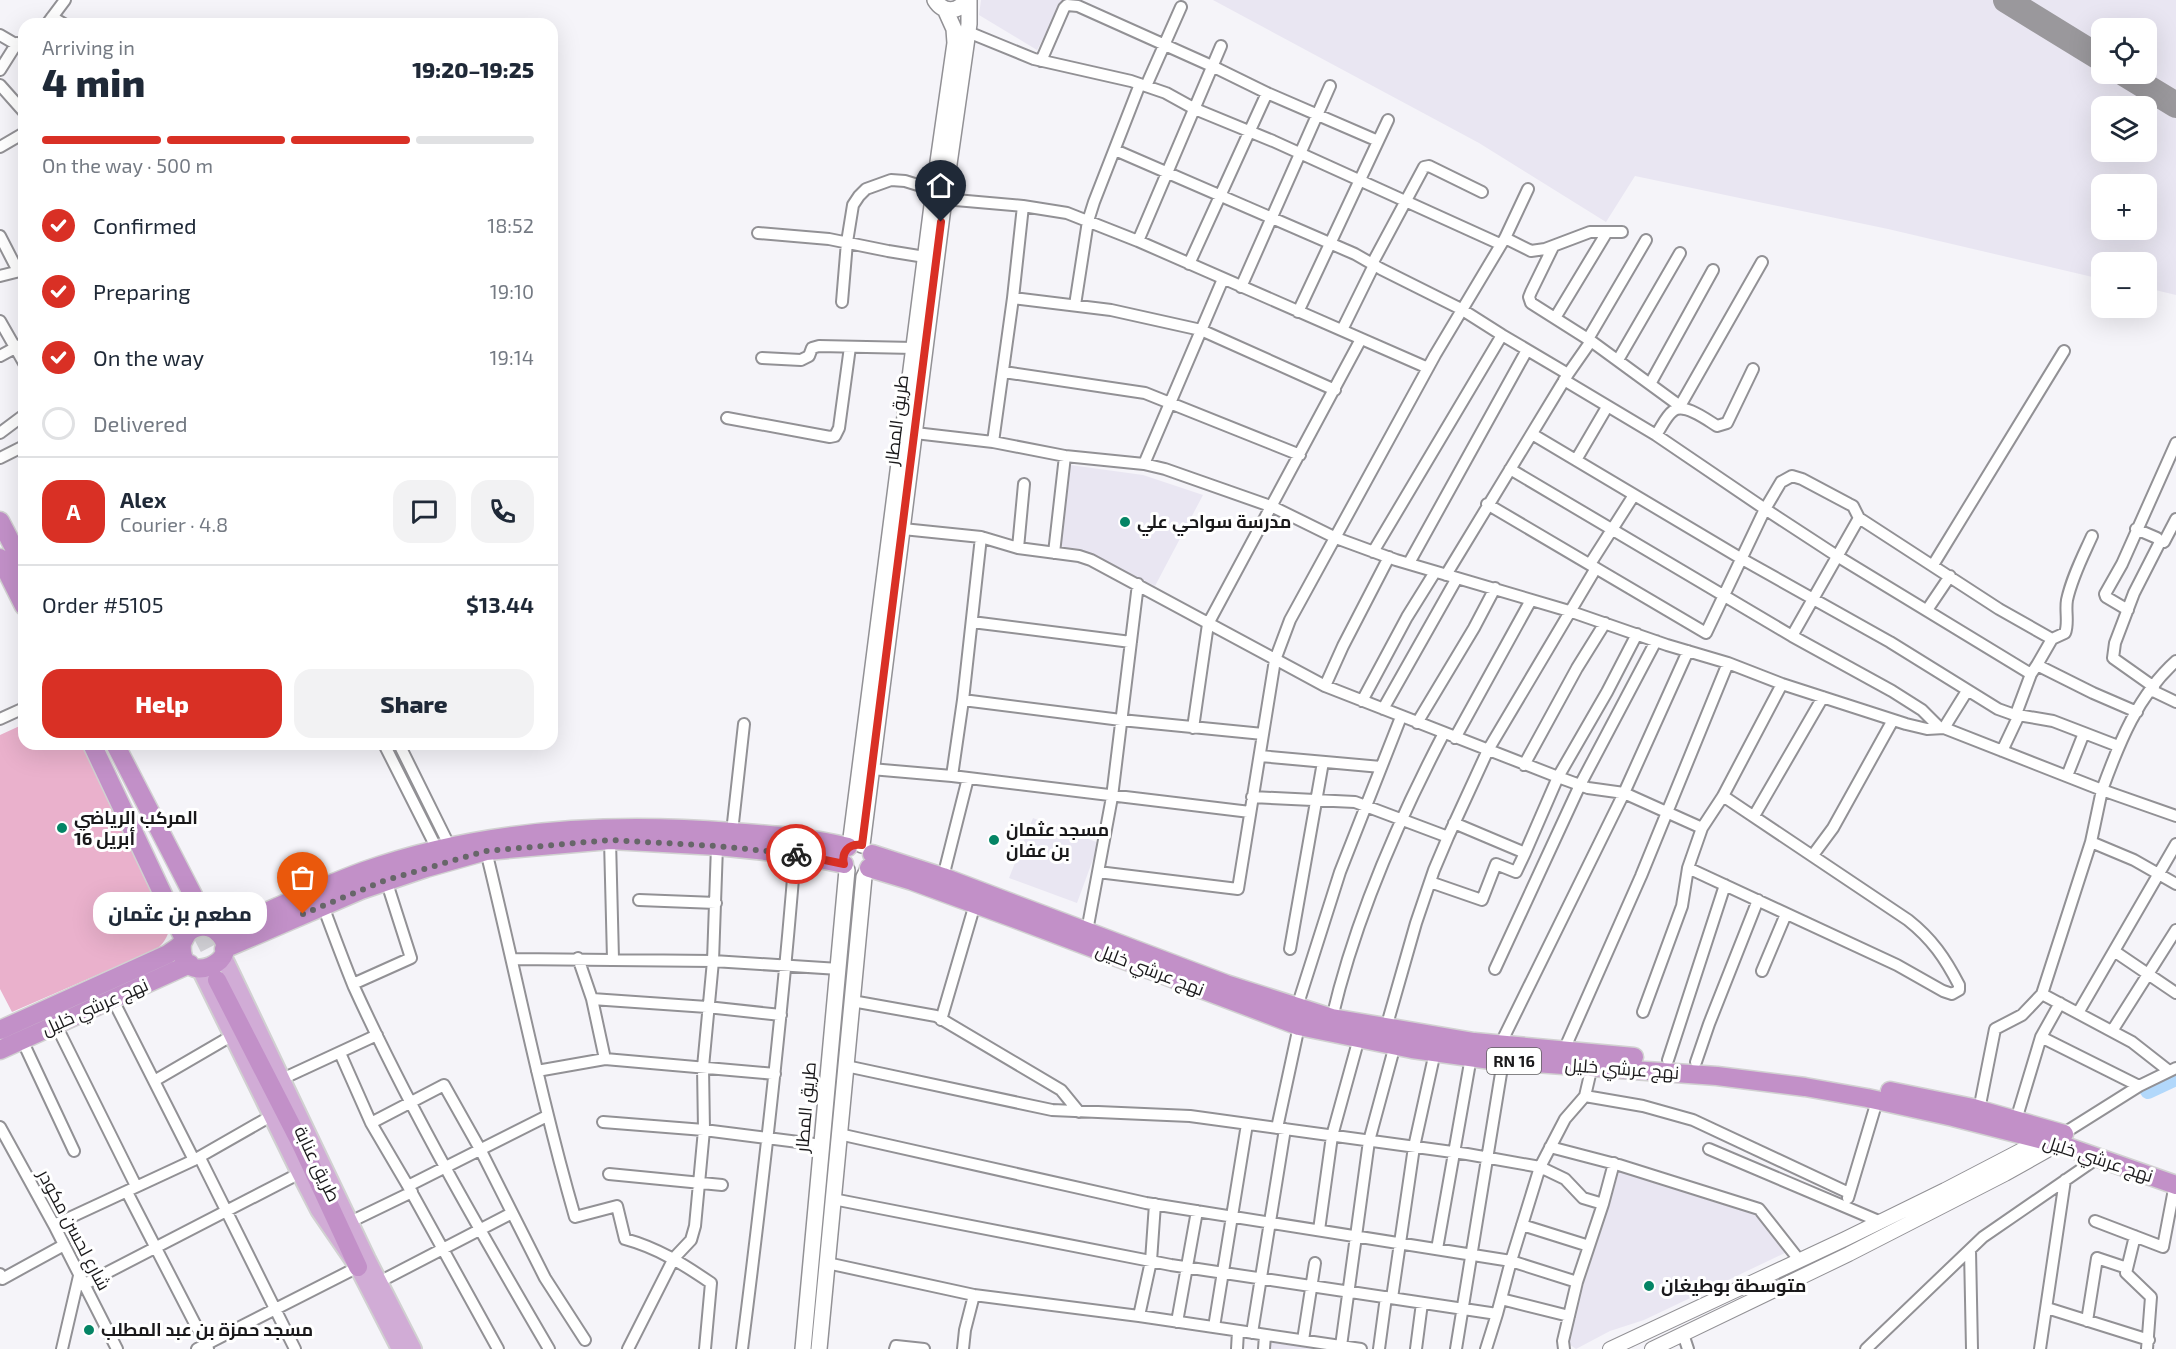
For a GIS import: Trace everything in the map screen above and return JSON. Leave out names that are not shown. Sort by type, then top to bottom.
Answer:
[{"type":"highway","points":[[0,521],[18,556]]},
{"type":"highway","points":[[0,558],[18,594]]},
{"type":"highway","points":[[96,750],[203,927]]},
{"type":"highway","points":[[102,750],[125,794],[203,927]]},
{"type":"highway","points":[[109,750],[203,927]]},
{"type":"highway","points":[[118,750],[203,927]]},
{"type":"highway","name":"نهج عرشي خليل","points":[[203,927],[216,924],[236,925],[366,871],[524,834],[604,828],[677,828],[826,841],[857,858],[912,881],[1299,1026],[1471,1057],[1502,1052],[1564,1050],[1803,1075],[1979,1110],[2016,1120],[2176,1181]]},
{"type":"highway","name":"نهج عرشي خليل","points":[[0,1030],[160,958],[183,941],[195,928],[323,906],[446,852],[486,851],[610,840],[717,846],[857,858],[943,877],[1226,984],[1332,1018],[1474,1042],[1502,1052],[1592,1066],[1717,1076],[1805,1087],[2059,1137],[2099,1157],[2176,1181]]},
{"type":"highway","points":[[195,967],[182,953],[183,941],[203,927]]},
{"type":"highway","points":[[160,958],[171,938],[203,927]]},
{"type":"highway","name":"نهج عرشي خليل","points":[[0,1050],[195,967],[211,968],[203,927]]},
{"type":"highway","name":"طريق عنابة","points":[[220,978],[301,1144],[363,1263]]},
{"type":"main road","points":[[940,5],[957,9],[968,0]]},
{"type":"main road","name":"طريق المطار","points":[[865,768],[903,529],[914,348],[925,257],[939,194],[968,32],[968,0]]},
{"type":"main road","name":"طريق المطار","points":[[803,1349],[839,969],[857,858],[865,768],[939,194],[955,43],[954,29],[940,5]]},
{"type":"main road","name":"طريق المطار","points":[[819,1349],[864,877],[857,858]]},
{"type":"main road","points":[[203,927],[282,1079],[350,1222],[363,1263]]},
{"type":"main road","points":[[195,967],[233,1035],[319,1210],[363,1263]]},
{"type":"main road","name":"طريق عنابة","points":[[363,1263],[379,1282],[413,1349]]},
{"type":"main road","name":"طريق عنابة","points":[[363,1263],[400,1349]]},
{"type":"street","points":[[51,18],[65,0]]},
{"type":"street","points":[[1041,60],[1064,8],[1071,5],[1078,6],[1318,116],[1378,141]]},
{"type":"street","points":[[1075,305],[1089,220],[1100,186],[1143,85],[1181,7]]},
{"type":"street","points":[[968,32],[1041,60],[1143,85],[1166,93],[1195,109],[1406,202],[1531,251],[1553,247],[1590,232],[1622,232]]},
{"type":"street","points":[[0,35],[18,44]]},
{"type":"street","points":[[1138,241],[1221,46]]},
{"type":"street","points":[[0,70],[18,49]]},
{"type":"street","points":[[0,85],[18,105]]},
{"type":"street","points":[[1241,287],[1330,86]]},
{"type":"street","points":[[1189,264],[1267,93]]},
{"type":"street","points":[[1298,312],[1388,120]]},
{"type":"street","points":[[0,147],[18,136]]},
{"type":"street","points":[[1114,150],[1330,241],[1461,309],[1527,350],[1606,407],[1656,435],[1765,509],[1927,610],[2034,669],[2137,712]]},
{"type":"street","points":[[1342,330],[1422,170],[1427,166],[1482,192]]},
{"type":"street","points":[[842,302],[846,242],[853,206],[866,189],[880,182],[897,179],[939,194],[1058,211],[1089,220],[1428,368]]},
{"type":"street","points":[[1098,872],[1238,889],[1275,660],[1290,620],[1461,309],[1503,241],[1528,189]]},
{"type":"street","points":[[993,442],[1004,372],[1023,206]]},
{"type":"street","points":[[1555,318],[1607,232]]},
{"type":"street","points":[[758,233],[846,242],[925,257]]},
{"type":"street","points":[[0,236],[18,265]]},
{"type":"street","points":[[1383,709],[1446,575],[1487,504],[1590,340],[1646,240]]},
{"type":"street","points":[[1553,247],[1529,297],[1531,303],[1590,340],[1682,407],[1717,426],[1727,423],[1753,369]]},
{"type":"street","points":[[1618,360],[1680,253]]},
{"type":"street","points":[[1656,435],[1672,411],[1682,407],[1762,262]]},
{"type":"street","points":[[1650,384],[1713,270]]},
{"type":"street","points":[[0,276],[18,271]]},
{"type":"street","points":[[1144,464],[1222,279]]},
{"type":"street","points":[[1013,298],[1154,318],[1201,330],[1335,390]]},
{"type":"street","points":[[0,321],[18,344]]},
{"type":"street","points":[[1373,552],[1502,335]]},
{"type":"street","points":[[1193,728],[1208,624],[1273,507],[1361,339]]},
{"type":"street","points":[[762,358],[801,360],[807,358],[814,346],[914,348]]},
{"type":"street","points":[[728,418],[830,437],[835,436],[839,428],[850,346]]},
{"type":"street","points":[[0,356],[18,347]]},
{"type":"street","points":[[1409,563],[1527,350]]},
{"type":"street","points":[[1933,565],[2064,351]]},
{"type":"street","points":[[1004,372],[1145,393],[1300,455]]},
{"type":"street","points":[[1576,460],[1606,407]]},
{"type":"street","points":[[0,433],[18,420]]},
{"type":"street","points":[[909,432],[993,442],[1065,456],[1144,464],[1199,479],[1273,507],[1336,538],[1373,552],[1569,611],[1893,720],[1927,729],[1941,728]]},
{"type":"street","points":[[1532,434],[1742,559],[1890,642],[1998,709],[2053,721],[2118,746]]},
{"type":"street","points":[[2128,610],[2106,597],[2105,594],[2122,564],[2176,443]]},
{"type":"street","points":[[0,458],[18,449]]},
{"type":"street","points":[[1054,553],[1065,456]]},
{"type":"street","points":[[1510,469],[1792,636],[1892,691],[1922,710],[1941,728],[2176,816]]},
{"type":"street","points":[[1456,1349],[1488,1158],[1502,1052],[1693,652],[1707,633],[1765,509],[1781,482],[1792,476],[1802,479],[1850,504],[1858,518],[1999,609],[2052,639]]},
{"type":"street","points":[[1018,548],[1024,484]]},
{"type":"street","points":[[1386,1028],[1402,968],[1430,882],[1454,823],[1488,750],[1542,660],[1634,495]]},
{"type":"street","points":[[1487,504],[1707,633]]},
{"type":"street","points":[[1792,636],[1858,518]]},
{"type":"street","points":[[2164,542],[2176,519]]},
{"type":"street","points":[[903,529],[981,537],[1018,548],[1079,556],[1091,560],[1325,686],[1524,765],[1580,785],[1608,792],[1624,793],[1702,828]]},
{"type":"street","points":[[2136,529],[2157,538],[2160,542],[2128,610],[2115,643],[2113,658],[2152,689],[2176,702]]},
{"type":"street","points":[[2002,751],[2034,669],[2052,639],[2065,633],[2068,594],[2092,536]]},
{"type":"street","points":[[952,776],[981,537]]},
{"type":"street","points":[[1325,686],[1389,557]]},
{"type":"street","points":[[1362,701],[1407,617],[1446,575]]},
{"type":"street","points":[[1927,610],[1950,576]]},
{"type":"street","points":[[1088,932],[1112,797],[1138,584]]},
{"type":"street","points":[[1417,723],[1474,628],[1495,588]]},
{"type":"street","points":[[1455,738],[1531,600]]},
{"type":"street","points":[[972,622],[1131,642]]},
{"type":"street","points":[[1524,765],[1577,668],[1605,623]]},
{"type":"street","points":[[1430,882],[1482,900],[1496,864],[1516,872],[1558,777],[1637,634]]},
{"type":"street","points":[[1495,969],[1580,785],[1656,641]]},
{"type":"street","points":[[1979,1110],[1995,1029],[2022,1015],[2042,994],[2091,842],[2102,790],[2118,746],[2152,689],[2176,661]]},
{"type":"street","points":[[1564,1050],[1613,941],[1728,663]]},
{"type":"street","points":[[1643,1012],[1682,906],[1688,868],[1702,828],[1723,796],[1782,684]]},
{"type":"street","points":[[1941,728],[1967,691]]},
{"type":"street","points":[[1754,816],[1823,697]]},
{"type":"street","points":[[963,700],[1121,720],[1263,734]]},
{"type":"street","points":[[0,719],[18,711]]},
{"type":"street","points":[[1297,1007],[1340,872],[1401,717]]},
{"type":"street","points":[[1813,855],[1833,828],[1893,720]]},
{"type":"street","points":[[732,832],[744,724]]},
{"type":"street","points":[[1332,1018],[1343,970],[1400,821],[1444,733]]},
{"type":"street","points":[[2067,776],[2084,733]]},
{"type":"street","points":[[387,750],[446,852]]},
{"type":"street","points":[[402,750],[446,852]]},
{"type":"street","points":[[1260,756],[1381,768]]},
{"type":"street","points":[[1290,949],[1323,762]]},
{"type":"street","points":[[865,768],[952,776],[1250,812]]},
{"type":"street","points":[[943,877],[968,778]]},
{"type":"street","points":[[1688,868],[1910,971],[1943,991],[1952,994],[1959,990],[1959,985],[1943,957],[1928,936],[1813,855],[1723,796]]},
{"type":"street","points":[[1252,797],[1355,802],[1400,821],[1448,837]]},
{"type":"street","points":[[1454,823],[1525,854]]},
{"type":"street","points":[[610,840],[613,959]]},
{"type":"street","points":[[2091,842],[2134,860],[2176,884]]},
{"type":"street","points":[[2078,1013],[2176,844]]},
{"type":"street","points":[[627,1349],[674,1258],[692,1240],[695,1226],[704,1130],[703,1068],[716,903],[717,846]]},
{"type":"street","points":[[486,851],[513,959],[547,1116],[575,1216],[617,1206],[625,1239],[649,1246],[674,1258],[711,1283],[705,1349]]},
{"type":"street","points":[[742,1349],[769,1138],[795,854]]},
{"type":"street","points":[[353,984],[411,958],[386,880]]},
{"type":"street","points":[[1668,1060],[1725,885]]},
{"type":"street","points":[[639,900],[716,903]]},
{"type":"street","points":[[1696,1062],[1708,1024],[1758,900]]},
{"type":"street","points":[[941,1020],[975,904]]},
{"type":"street","points":[[323,906],[353,984],[377,1035],[444,1166],[549,1349]]},
{"type":"street","points":[[1762,971],[1786,914]]},
{"type":"street","points":[[2112,1031],[2148,974],[2172,947],[2176,930]]},
{"type":"street","points":[[2114,951],[2176,993]]},
{"type":"street","points":[[578,958],[592,999],[605,1059]]},
{"type":"street","points":[[513,959],[712,961],[839,969]]},
{"type":"street","points":[[1652,1349],[1849,1254],[2006,1174],[2139,1086],[2172,1070],[2132,1042],[2042,994]]},
{"type":"street","points":[[592,999],[781,1015]]},
{"type":"street","points":[[113,1000],[295,1349]]},
{"type":"street","points":[[852,1001],[936,1016],[1061,1090],[1079,1112]]},
{"type":"street","points":[[2016,1120],[2041,1037],[2060,1003]]},
{"type":"street","points":[[56,1025],[132,1189],[155,1249],[204,1348],[363,1263]]},
{"type":"street","points":[[1252,1333],[1270,1223],[1281,1129],[1299,1026]]},
{"type":"street","points":[[154,1081],[233,1035]]},
{"type":"street","points":[[282,1079],[377,1035]]},
{"type":"street","points":[[2041,1037],[2139,1086]]},
{"type":"street","points":[[1319,1230],[1332,1136],[1359,1038]]},
{"type":"street","points":[[22,1040],[74,1151]]},
{"type":"street","points":[[1341,1346],[1369,1141],[1395,1045]]},
{"type":"street","points":[[1378,1349],[1401,1244],[1414,1147],[1435,1052]]},
{"type":"street","points":[[340,1053],[371,1123],[498,1349]]},
{"type":"street","points":[[1437,1249],[1471,1057]]},
{"type":"street","points":[[537,1071],[605,1059],[775,1074]]},
{"type":"street","points":[[846,1066],[1052,1110],[1190,1116],[1453,1152],[1540,1167],[1565,1179],[1583,1198],[1603,1204]]},
{"type":"street","points":[[1486,1349],[1540,1167],[1565,1119],[1585,1096],[1592,1066]]},
{"type":"street","points":[[371,1123],[444,1085],[480,1149],[545,1278],[585,1340]]},
{"type":"street","points":[[1585,1096],[1643,1106],[1693,1120],[1850,1193]]},
{"type":"street","points":[[1845,1206],[1876,1101]]},
{"type":"street","points":[[54,1225],[197,1159],[271,1116]]},
{"type":"street","points":[[350,1222],[410,1189],[444,1166],[547,1116]]},
{"type":"street","points":[[603,1122],[704,1130],[822,1145]]},
{"type":"street","points":[[1214,1327],[1248,1124]]},
{"type":"street","name":"شارع لحسن مكودر","points":[[0,1127],[54,1225],[117,1349]]},
{"type":"street","points":[[839,1134],[1155,1204],[1511,1261],[1577,1282]]},
{"type":"street","points":[[1610,1349],[2059,1137]]},
{"type":"street","points":[[1550,1147],[1614,1164],[1759,1209],[1800,1261]]},
{"type":"street","points":[[1708,1149],[1881,1222]]},
{"type":"street","points":[[1866,1349],[1983,1237],[2099,1157]]},
{"type":"street","points":[[1564,1349],[1563,1341],[1577,1282],[1614,1164]]},
{"type":"street","points":[[62,1349],[82,1280],[155,1249],[300,1173]]},
{"type":"street","points":[[609,1174],[722,1185]]},
{"type":"street","points":[[2040,1349],[2065,1180]]},
{"type":"street","points":[[2095,1221],[2163,1247],[2176,1181]]},
{"type":"street","points":[[833,1199],[1188,1268],[1497,1314]]},
{"type":"street","points":[[1139,1316],[1150,1261],[1155,1204]]},
{"type":"street","points":[[1177,1322],[1197,1211]]},
{"type":"street","points":[[379,1282],[512,1213]]},
{"type":"street","points":[[1522,1225],[1589,1246]]},
{"type":"street","points":[[2047,1308],[2148,1345],[2151,1297],[2126,1273],[2135,1236]]},
{"type":"street","points":[[0,1274],[2,1280],[64,1245]]},
{"type":"street","points":[[1970,1250],[1972,1349]]},
{"type":"street","points":[[2087,1321],[2097,1258],[2127,1268]]},
{"type":"street","points":[[827,1263],[974,1295],[1139,1316],[1361,1349]]},
{"type":"street","points":[[1303,1341],[1315,1263]]},
{"type":"street","points":[[963,1349],[964,1330],[974,1295]]},
{"type":"street","points":[[1501,1299],[1569,1316]]},
{"type":"street","points":[[1416,1349],[1422,1302]]},
{"type":"street","points":[[1236,1349],[1238,1331]]},
{"type":"street","points":[[1683,1334],[1688,1349]]},
{"type":"street","points":[[1264,1349],[1265,1335]]},
{"type":"street","points":[[896,1348],[924,1349]]},
{"type":"shaded area","points":[[981,0],[1064,0],[1037,50],[979,15]]},
{"type":"shaded area","points":[[1213,0],[2176,0],[2176,295],[2157,290],[2157,252],[2091,252],[2091,277],[1888,229],[1635,176],[1606,222],[1479,143]]},
{"type":"shaded area","name":"مدرسة سواحي علي","points":[[1070,465],[1143,475],[1203,495],[1155,586],[1098,559],[1057,548]]},
{"type":"shaded area","name":"المركب الرياضي 16 أبريل","points":[[18,727],[18,750],[85,750],[167,912],[169,923],[167,936],[157,949],[12,1012],[0,989],[0,735]]},
{"type":"shaded area","points":[[1033,818],[1099,843],[1077,903],[1009,878]]},
{"type":"shaded area","name":"متوسطة بوطيغان","points":[[1620,1169],[1756,1214],[1787,1252],[1644,1320],[1610,1331],[1576,1349],[1569,1344],[1567,1337]]},
{"type":"shaded area","points":[[1269,1339],[1333,1349],[1268,1349]]},
{"type":"waterway","points":[[2148,1091],[2176,1078]]},
{"type":"taxiway","points":[[2006,0],[2091,52]]},
{"type":"taxiway","points":[[2141,84],[2176,105]]},
{"type":"tunnel","points":[[188,908],[223,975]]},
{"type":"way so far","points":[[303,914],[386,880],[486,851],[610,840],[717,846],[796,854]]},
{"type":"place","name":"مدرسة سواحي علي","points":[[1125,522]]},
{"type":"place","name":"المركب الرياضي 16 أبريل","points":[[62,828]]},
{"type":"place","name":"مسجد عثمان بن عفان","points":[[994,840]]},
{"type":"place","name":"مطعم بن عثمان","points":[[303,914]]},
{"type":"place","name":"متوسطة بوطيغان","points":[[1649,1286]]},
{"type":"place","name":"مسجد حمزة بن عبد المطلب","points":[[89,1330]]},
{"type":"route","points":[[796,854],[844,864],[843,855],[848,847],[854,844],[862,845],[941,222]]}]
